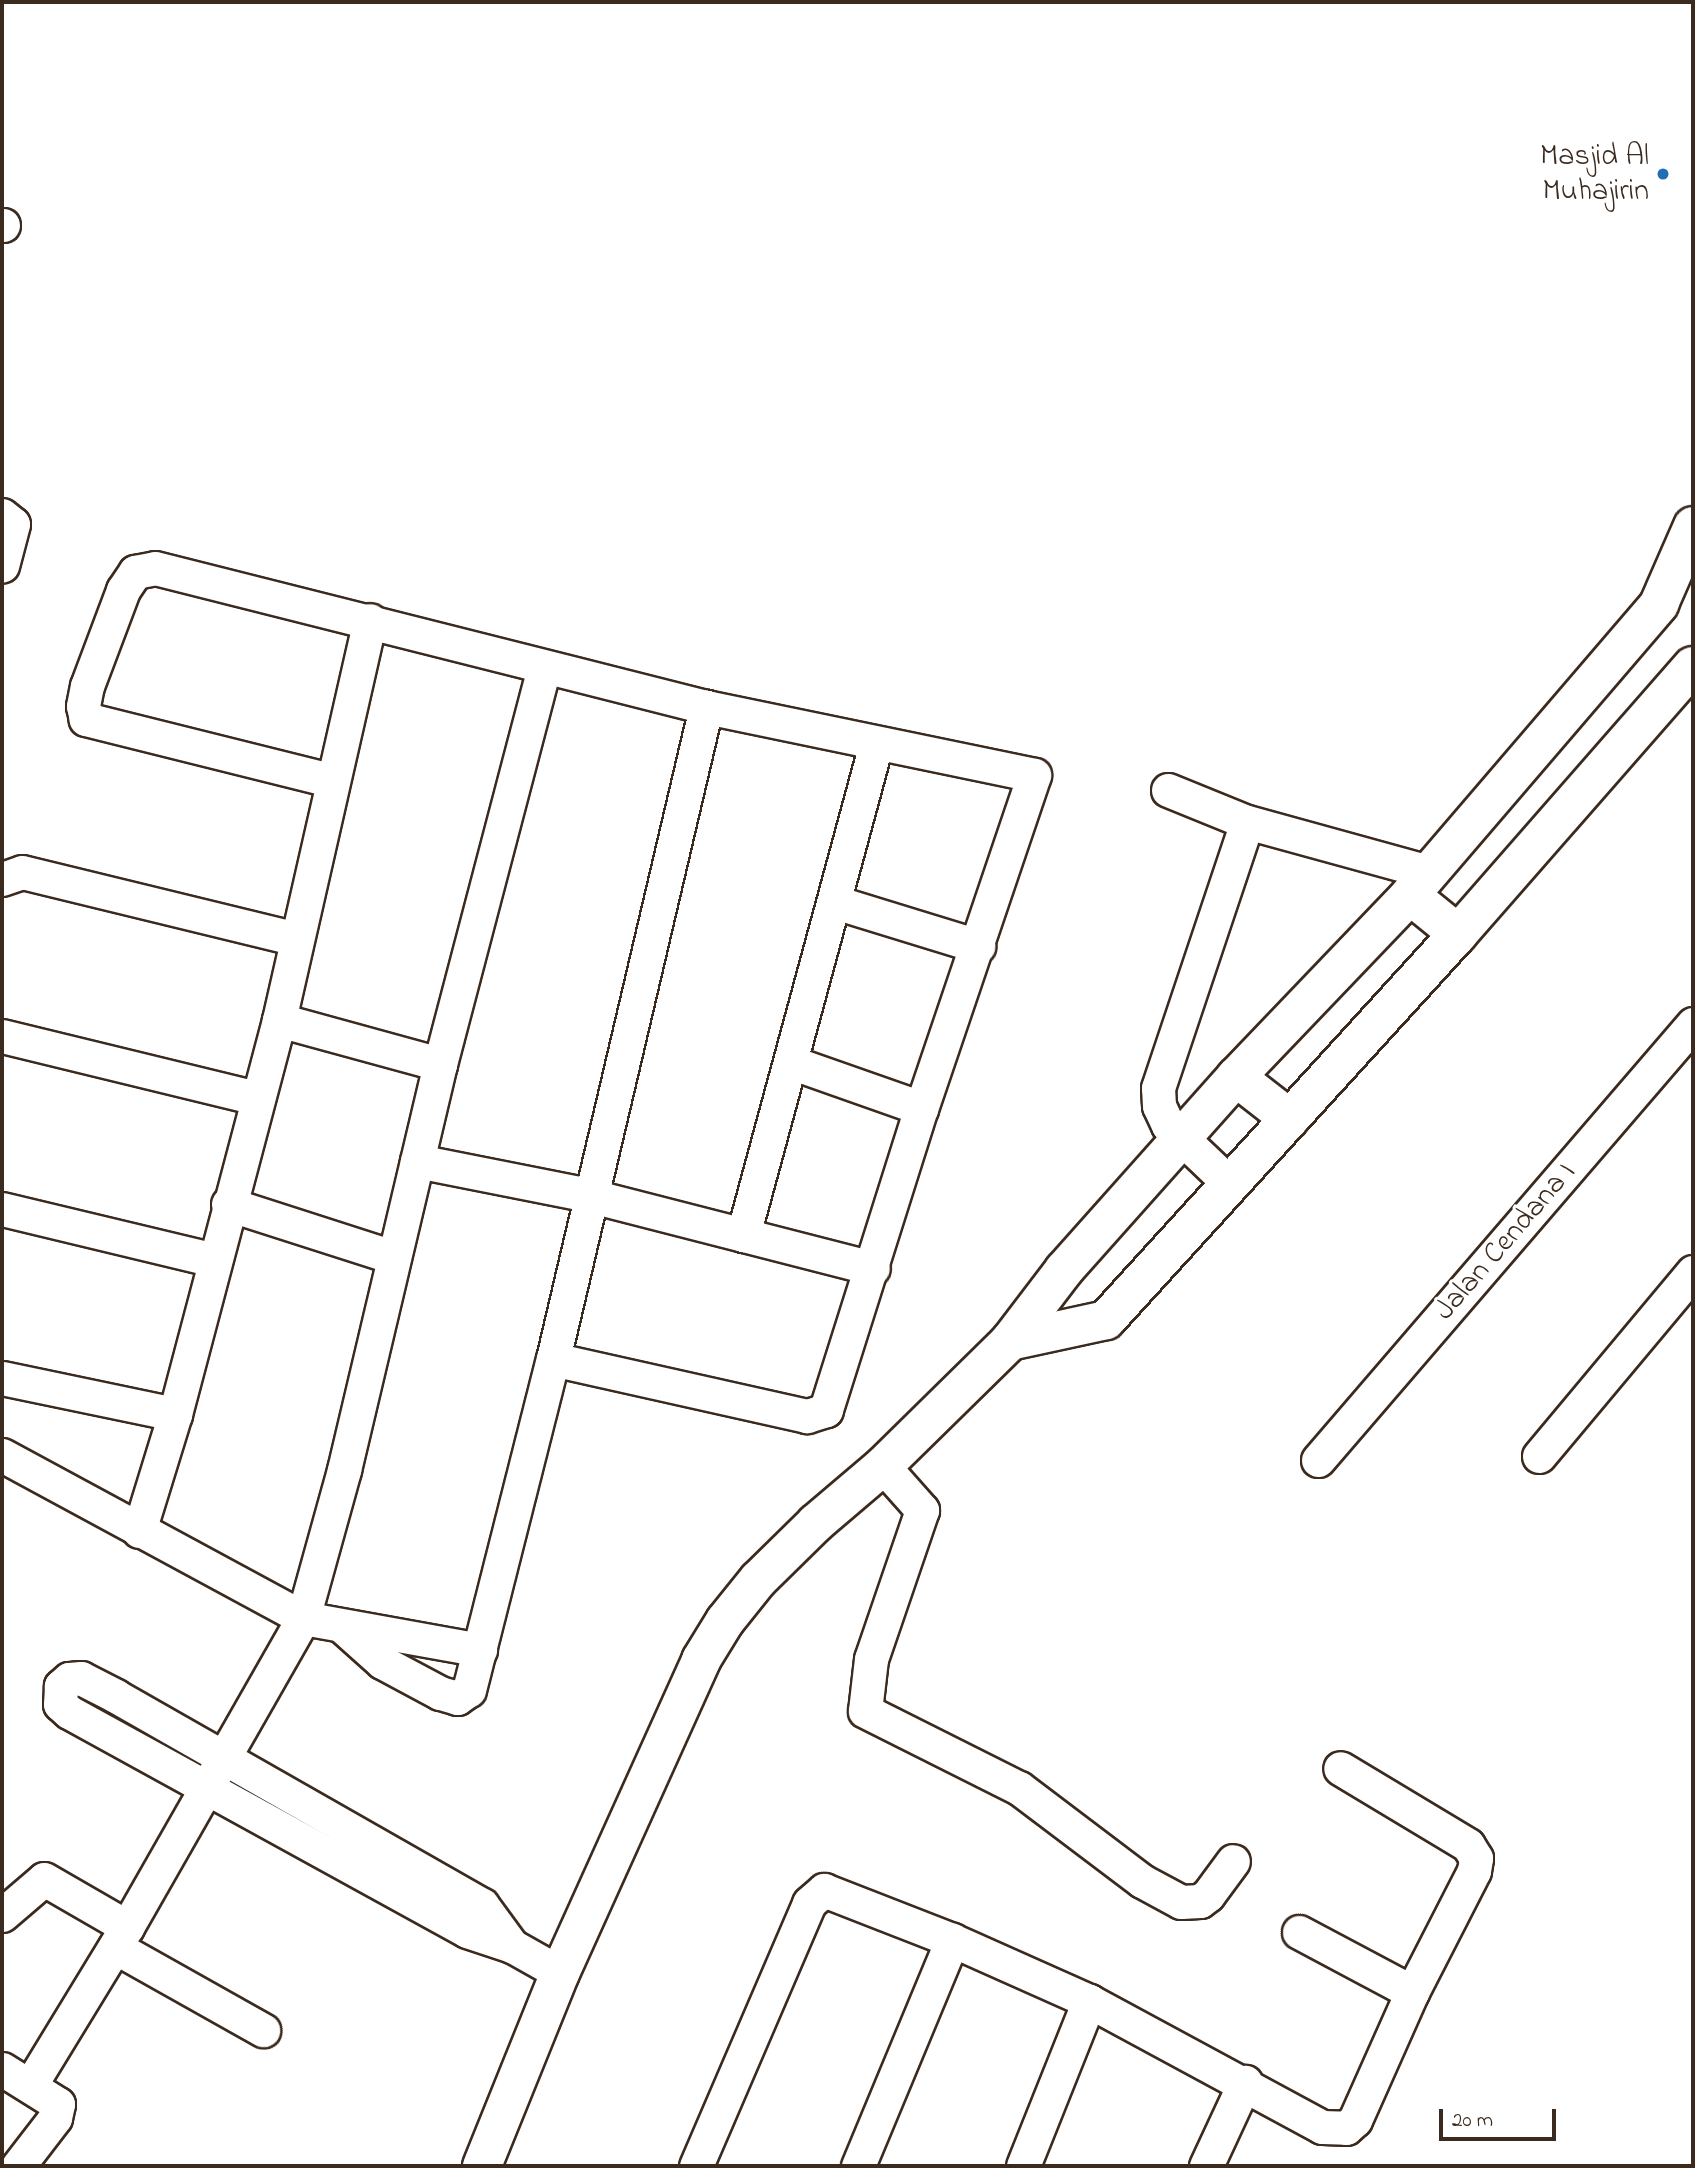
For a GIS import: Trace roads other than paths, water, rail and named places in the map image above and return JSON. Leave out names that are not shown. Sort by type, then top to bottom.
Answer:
[{"type":"street","points":[[2,515],[13,524],[2,566]]},
{"type":"street","points":[[482,2166],[560,1973],[701,1660],[725,1621],[758,1580],[816,1523],[883,1466],[1010,1341],[1064,1270],[1236,1077],[1420,883],[1659,604],[1693,526]]},
{"type":"street","points":[[330,780],[92,721],[83,711],[87,686],[123,590],[142,568],[370,620],[706,707],[1034,775],[921,1108],[831,1398],[819,1415],[553,1359]]},
{"type":"street","points":[[139,1531],[175,1414],[279,1020],[330,780],[370,620]]},
{"type":"street","points":[[30,2084],[121,1937],[303,1618],[344,1470],[440,1064],[544,667]]},
{"type":"street","points":[[1010,1341],[1106,1320],[1458,934],[1690,674]]},
{"type":"street","points":[[344,1629],[382,1662],[452,1698],[462,1698],[469,1690],[553,1359],[589,1195],[706,707]]},
{"type":"street","points":[[743,1235],[793,1063],[876,744]]},
{"type":"street","points":[[1168,790],[1247,822],[1420,883],[1458,934]]},
{"type":"street","points":[[1231,1185],[1181,1140],[1163,1116],[1158,1088],[1247,822]]},
{"type":"street","points":[[2,879],[22,872],[296,939]]},
{"type":"street","points":[[835,902],[978,946]]},
{"type":"street","points":[[279,1020],[440,1064]]},
{"type":"street","name":"Jalan Cendana I","points":[[1318,1460],[1693,1024]]},
{"type":"street","points":[[2,1036],[257,1098]]},
{"type":"street","points":[[793,1063],[921,1108]]},
{"type":"street","points":[[1236,1077],[1290,1119]]},
{"type":"street","points":[[417,1161],[589,1195],[873,1268]]},
{"type":"street","points":[[228,1205],[393,1257]]},
{"type":"street","points":[[2,1209],[215,1260]]},
{"type":"street","points":[[1539,1456],[1693,1272]]},
{"type":"street","points":[[2,1378],[175,1414]]},
{"type":"street","points":[[2,1455],[303,1618],[344,1629],[480,1650]]},
{"type":"street","points":[[883,1466],[922,1510],[871,1659],[866,1711],[1019,1788],[1142,1881],[1181,1902],[1200,1901],[1234,1861]]},
{"type":"street","points":[[512,1946],[482,1905],[81,1678],[69,1679],[61,1686],[60,1704],[69,1712],[467,1931],[512,1946],[560,1973]]},
{"type":"street","points":[[696,2166],[815,1894],[837,1892],[1088,2001],[1245,2082],[1322,2127],[1346,2128],[1355,2120],[1412,1992],[1474,1871],[1475,1853],[1340,1768]]},
{"type":"street","points":[[2,1915],[38,1880],[44,1878],[121,1937],[263,2030]]},
{"type":"street","points":[[1299,1932],[1412,1992]]},
{"type":"street","points":[[858,2166],[952,1940]]},
{"type":"street","points":[[1023,2166],[1088,2001]]},
{"type":"street","points":[[2,2069],[52,2096],[58,2108],[18,2166]]},
{"type":"street","points":[[1206,2166],[1245,2082]]},
{"type":"place","name":"Masjid Al Muhajirin","points":[[1663,174]]}]
